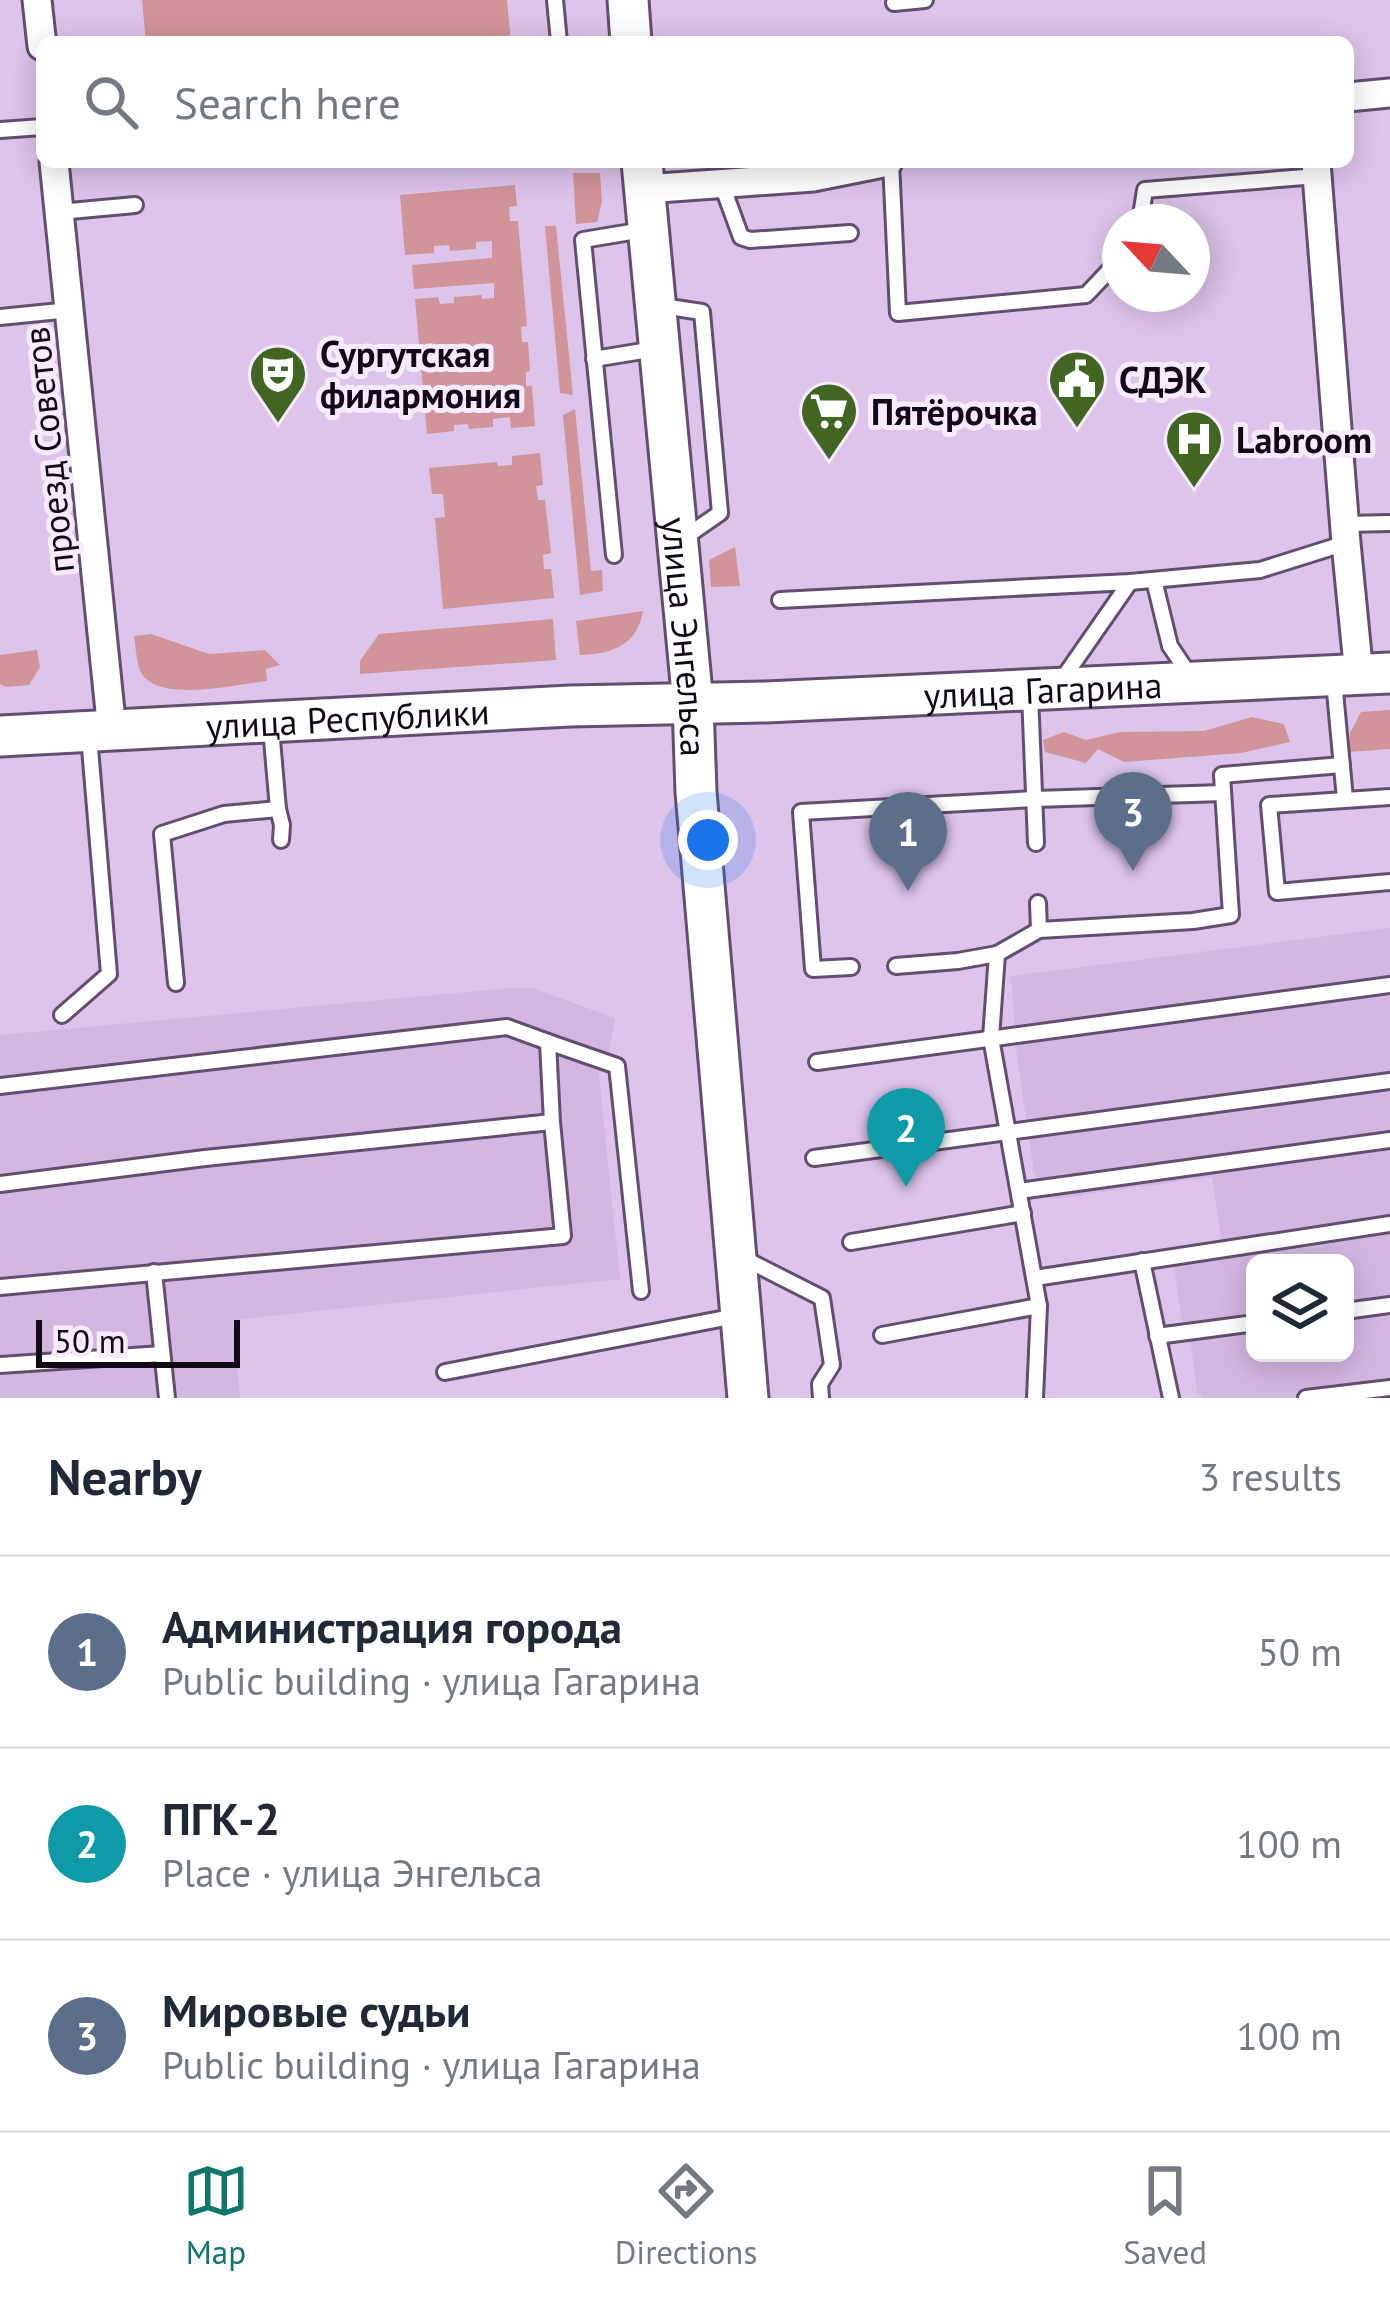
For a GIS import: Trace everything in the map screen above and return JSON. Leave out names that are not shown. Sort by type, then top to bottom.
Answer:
[{"type":"main road","points":[[628,0],[631,36]]},
{"type":"main road","name":"улица Энгельса","points":[[644,176],[693,704],[696,792],[748,1398]]},
{"type":"main road","name":"улица Гагарина","points":[[693,704],[1361,675]]},
{"type":"main road","name":"улица Республики","points":[[0,736],[570,706],[693,704]]},
{"type":"street","points":[[37,0],[41,36]]},
{"type":"street","points":[[1354,96],[1390,92]]},
{"type":"street","name":"проезд Советов","points":[[55,168],[70,310],[100,732]]},
{"type":"street","points":[[644,176],[722,185],[859,168]]},
{"type":"street","points":[[1317,169],[1345,534],[1361,675]]},
{"type":"lane","points":[[555,0],[558,36]]},
{"type":"lane","points":[[894,3],[925,0]]},
{"type":"lane","points":[[0,130],[36,127]]},
{"type":"lane","points":[[889,168],[898,313],[1086,295],[1102,279]]},
{"type":"lane","points":[[1143,204],[1145,190],[1317,169]]},
{"type":"lane","points":[[722,185],[742,237],[750,240],[850,232]]},
{"type":"lane","points":[[59,212],[135,205]]},
{"type":"lane","points":[[614,555],[583,240],[648,230]]},
{"type":"lane","points":[[655,305],[702,312],[720,513],[677,543]]},
{"type":"lane","points":[[0,316],[70,310]]},
{"type":"lane","points":[[594,359],[659,349]]},
{"type":"lane","points":[[780,600],[1130,582],[1260,570],[1345,534],[1390,523]]},
{"type":"lane","points":[[1154,580],[1170,646],[1194,682]]},
{"type":"lane","points":[[1036,843],[1043,688],[1130,582]]},
{"type":"lane","points":[[1345,800],[1342,765],[1361,675]]},
{"type":"lane","points":[[270,723],[281,840]]},
{"type":"lane","points":[[62,1015],[109,974],[100,732]]},
{"type":"lane","points":[[896,966],[998,954],[1039,930],[1231,915],[1222,775],[1342,765]]},
{"type":"lane","points":[[851,967],[813,969],[802,812],[1223,793]]},
{"type":"lane","points":[[1390,797],[1269,805],[1277,892],[1390,882]]},
{"type":"lane","points":[[176,983],[162,834],[224,814],[278,808]]},
{"type":"lane","points":[[1038,903],[1039,930]]},
{"type":"lane","points":[[998,954],[991,1038],[1039,1306],[1035,1398]]},
{"type":"lane","points":[[817,1063],[1390,985]]},
{"type":"lane","points":[[0,1086],[507,1027],[617,1066],[641,1291]]},
{"type":"lane","points":[[0,1287],[563,1235],[548,1042]]},
{"type":"lane","points":[[814,1158],[1390,1081]]},
{"type":"lane","points":[[0,1184],[205,1157],[552,1122]]},
{"type":"lane","points":[[1018,1191],[1390,1140]]},
{"type":"lane","points":[[850,1242],[1023,1213]]},
{"type":"lane","points":[[1035,1278],[1390,1224]]},
{"type":"lane","points":[[736,1254],[822,1298],[832,1365],[820,1384],[821,1398]]},
{"type":"lane","points":[[1142,1261],[1171,1398]]},
{"type":"lane","points":[[154,1272],[167,1398]]},
{"type":"lane","points":[[1354,1310],[1390,1305]]},
{"type":"lane","points":[[882,1335],[1039,1306]]},
{"type":"lane","points":[[445,1372],[741,1315]]},
{"type":"lane","points":[[1157,1336],[1246,1324]]},
{"type":"lane","points":[[0,1365],[162,1354]]},
{"type":"lane","points":[[1306,1398],[1390,1388]]},
{"type":"shaded area","points":[[142,0],[507,0],[510,36],[145,36]]},
{"type":"shaded area","points":[[573,173],[600,173],[602,201],[597,222],[576,224]]},
{"type":"shaded area","points":[[515,185],[517,206],[509,207],[510,221],[518,221],[527,326],[521,327],[522,342],[528,342],[526,386],[532,386],[535,426],[511,428],[510,417],[493,419],[493,427],[454,425],[454,431],[427,434],[415,299],[438,297],[440,304],[454,303],[454,297],[494,298],[494,283],[414,289],[412,265],[492,258],[492,241],[476,242],[476,249],[450,251],[449,245],[434,246],[434,253],[405,255],[400,195]]},
{"type":"shaded area","points":[[545,226],[556,226],[573,395],[560,393]]},
{"type":"shaded area","points":[[575,409],[591,571],[602,570],[603,591],[580,595],[563,415]]},
{"type":"shaded area","points":[[540,453],[543,485],[536,486],[538,500],[545,500],[551,553],[543,555],[544,569],[551,569],[554,598],[443,609],[435,518],[445,517],[443,494],[432,494],[429,468],[512,465],[512,456]]},
{"type":"shaded area","points":[[735,547],[740,586],[711,587],[709,560]]},
{"type":"shaded area","points":[[643,611],[635,632],[621,646],[580,655],[576,621]]},
{"type":"shaded area","points":[[553,619],[556,660],[360,674],[360,661],[379,634]]},
{"type":"shaded area","points":[[151,634],[209,654],[265,650],[280,665],[266,669],[267,681],[200,690],[165,688],[151,683],[138,666],[134,636]]},
{"type":"shaded area","points":[[37,650],[40,667],[29,685],[0,684],[0,655]]},
{"type":"shaded area","points":[[1390,710],[1390,749],[1349,752],[1350,733],[1361,712]]},
{"type":"shaded area","points":[[1252,717],[1284,724],[1290,742],[1241,753],[1124,762],[1098,749],[1086,763],[1045,752],[1043,740],[1064,732],[1086,740],[1120,732],[1204,731]]},
{"type":"shaded area","points":[[1390,928],[1390,1398],[1203,1398],[1197,1392],[1174,1265],[1224,1258],[1212,1177],[1052,1199],[1034,1172],[1011,976]]},
{"type":"shaded area","points":[[532,988],[615,1018],[609,1053],[598,1065],[620,1279],[233,1320],[240,1398],[0,1398],[0,1035]]},
{"type":"place","name":"Сургутская филармония","points":[[278,425]]},
{"type":"place","name":"СДЭК","points":[[1077,430]]},
{"type":"place","name":"Пятёрочка","points":[[829,462]]},
{"type":"place","name":"Labroom","points":[[1194,490]]},
{"type":"place","name":"Мировые судьи","points":[[1133,871]]},
{"type":"place","name":"Администрация города","points":[[908,891]]},
{"type":"place","name":"ПГК-2","points":[[906,1187]]}]
